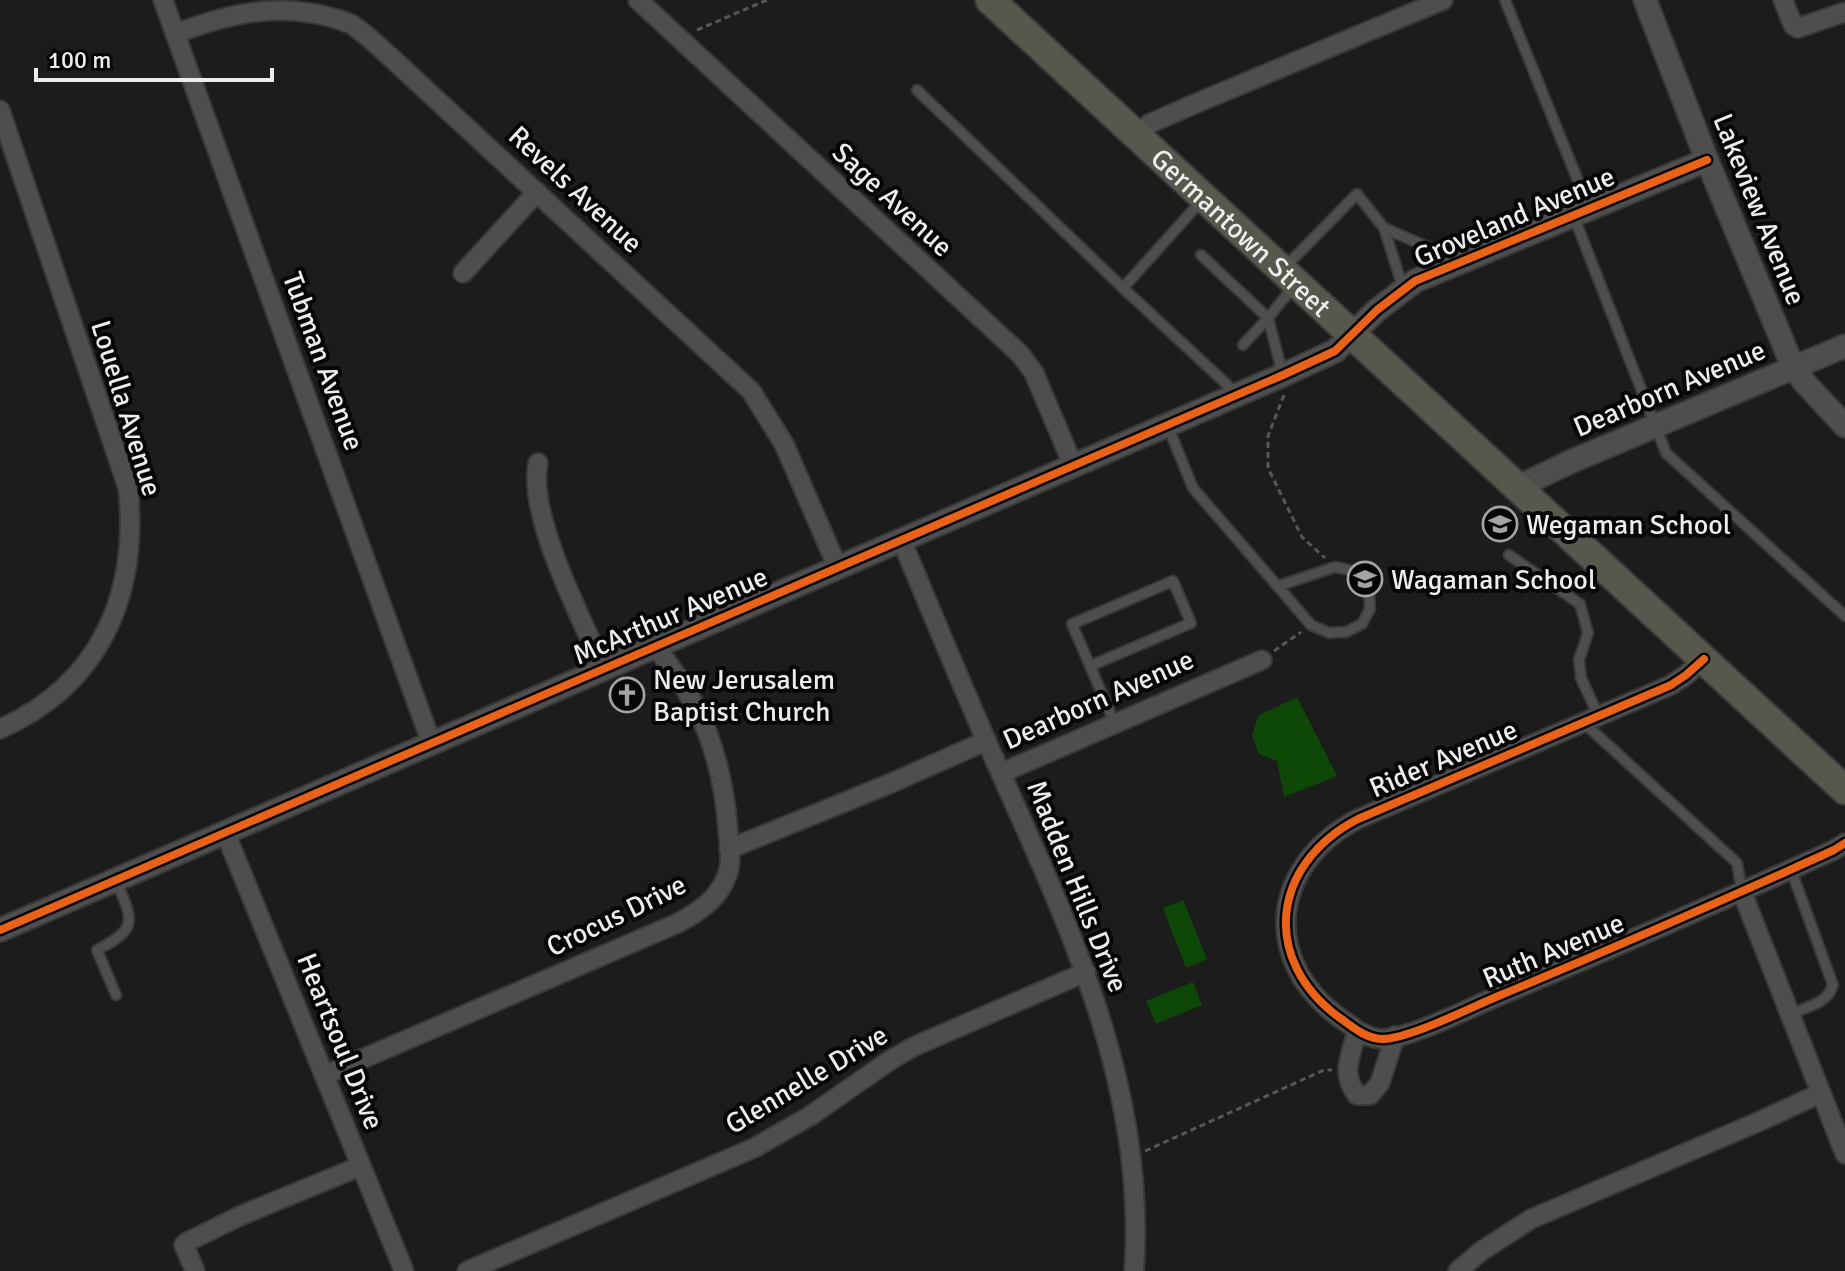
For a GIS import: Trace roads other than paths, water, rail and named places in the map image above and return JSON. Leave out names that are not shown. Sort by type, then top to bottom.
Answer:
[{"type":"main road","name":"Germantown Street","points":[[990,0],[1845,790]]},
{"type":"street","name":"Tubman Avenue","points":[[163,0],[431,742]]},
{"type":"street","name":"Sage Avenue","points":[[638,0],[1020,354],[1034,373],[1073,465]]},
{"type":"street","points":[[1138,136],[1149,124],[1414,6],[1443,0]]},
{"type":"street","name":"Lakeview Avenue","points":[[1645,0],[1793,367],[1845,426]]},
{"type":"street","points":[[1783,0],[1793,25],[1798,28],[1845,12]]},
{"type":"street","name":"Revels Avenue","points":[[175,34],[234,12],[272,5],[316,11],[354,26],[751,391],[784,444],[837,566]]},
{"type":"street","name":"Louella Avenue","points":[[0,110],[128,488],[131,537],[121,597],[100,642],[83,667],[60,691],[25,717],[0,729]]},
{"type":"street","name":"Groveland Avenue","points":[[1353,335],[1403,288],[1707,160]]},
{"type":"street","points":[[463,273],[537,192]]},
{"type":"street","name":"McArthur Avenue","points":[[0,930],[1238,395],[1335,351],[1353,335]]},
{"type":"street","name":"Dearborn Avenue","points":[[1518,487],[1845,346]]},
{"type":"street","points":[[538,463],[536,491],[550,539],[569,592],[603,667]]},
{"type":"street","name":"Madden Hills Drive","points":[[901,539],[1086,972],[1113,1057],[1131,1157],[1134,1271]]},
{"type":"street","name":"Crocus Drive","points":[[325,1075],[678,923],[699,911],[716,894],[726,879],[729,849],[723,779],[712,739],[688,690],[655,646]]},
{"type":"street","name":"Rider Avenue","points":[[1357,1031],[1312,995],[1294,966],[1286,928],[1292,887],[1308,857],[1334,833],[1358,819],[1671,685],[1704,659]]},
{"type":"street","name":"Dearborn Avenue","points":[[1001,773],[1262,660]]},
{"type":"street","points":[[729,849],[986,741]]},
{"type":"street","name":"Heartsoul Drive","points":[[225,832],[404,1271]]},
{"type":"street","name":"Ruth Avenue","points":[[1357,1031],[1385,1039],[1456,1014],[1742,892],[1845,843]]},
{"type":"street","points":[[1742,892],[1845,1154]]},
{"type":"street","name":"Glennelle Drive","points":[[467,1271],[754,1148],[810,1116],[915,1046],[1086,972]]},
{"type":"street","points":[[1357,1031],[1347,1068],[1348,1083],[1357,1095],[1370,1095],[1380,1083],[1395,1036]]},
{"type":"street","points":[[1458,1271],[1480,1252],[1531,1219],[1821,1093]]},
{"type":"street","points":[[195,1271],[185,1250],[187,1242],[361,1166]]},
{"type":"lane","points":[[1505,0],[1666,453],[1845,616]]},
{"type":"lane","points":[[917,90],[1238,395]]},
{"type":"lane","points":[[1243,345],[1268,318],[1290,275],[1357,194],[1384,228],[1403,288]]},
{"type":"lane","points":[[1123,288],[1205,197]]},
{"type":"lane","points":[[1384,228],[1430,248],[1441,271]]},
{"type":"lane","points":[[1201,255],[1268,318],[1283,375]]},
{"type":"lane","points":[[1168,425],[1193,488],[1311,625],[1329,633],[1346,632],[1362,624],[1370,609],[1369,592],[1354,571],[1335,567],[1278,586]]},
{"type":"lane","points":[[1509,555],[1580,604],[1588,633],[1579,660],[1590,718],[1737,863],[1742,892]]},
{"type":"lane","points":[[1090,666],[1191,623],[1173,581],[1072,624],[1090,666],[1115,724]]},
{"type":"lane","points":[[1791,870],[1833,985],[1831,993],[1824,1000],[1791,1014]]},
{"type":"lane","points":[[116,880],[130,918],[129,926],[119,938],[97,950],[116,995]]},
{"type":"place","name":"Wegaman School","points":[[1500,524]]},
{"type":"place","name":"Wagaman School","points":[[1365,579]]},
{"type":"place","name":"New Jerusalem Baptist Church","points":[[627,695]]}]
